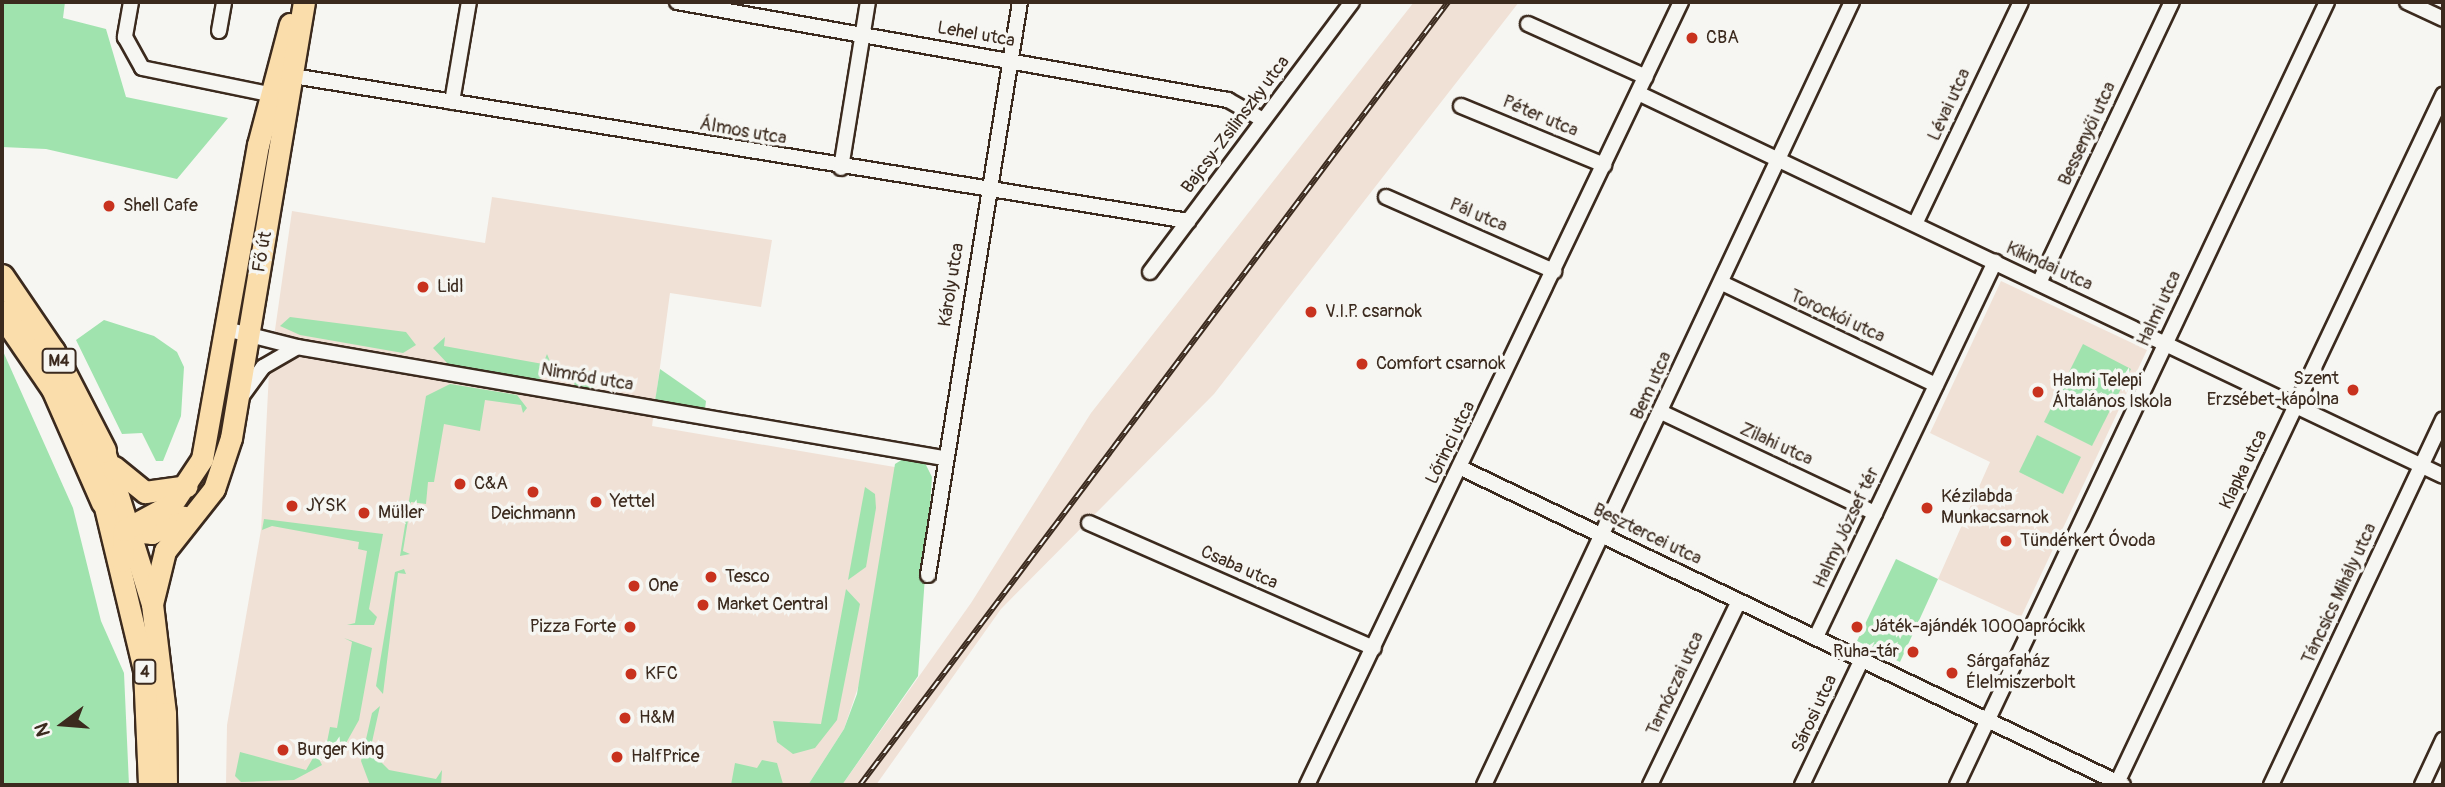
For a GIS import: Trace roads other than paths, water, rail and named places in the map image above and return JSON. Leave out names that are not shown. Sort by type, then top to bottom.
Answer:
[{"type":"highway","name":"M4","points":[[2,277],[53,352],[104,451]]},
{"type":"highway","name":"M4","points":[[2,313],[54,389],[104,503]]},
{"type":"main road","points":[[130,528],[172,504],[189,485],[207,442],[269,94],[296,2]]},
{"type":"main road","name":"Fő út","points":[[208,498],[223,467],[237,403],[284,136],[304,2]]},
{"type":"main road","points":[[269,94],[284,136]]},
{"type":"main road","points":[[104,451],[128,483],[145,492],[189,485]]},
{"type":"main road","points":[[104,451],[152,604]]},
{"type":"main road","points":[[104,503],[130,528],[165,530],[208,498]]},
{"type":"main road","name":"4","points":[[166,785],[164,701],[152,604],[165,551],[208,498]]},
{"type":"main road","points":[[104,503],[122,561]]},
{"type":"main road","name":"4","points":[[130,528],[122,561],[145,669],[149,785]]},
{"type":"street","points":[[131,2],[125,37],[142,68],[269,94]]},
{"type":"street","points":[[219,32],[224,2]]},
{"type":"street","points":[[452,102],[468,2]]},
{"type":"street","name":"Lehel utca","points":[[677,2],[1228,100],[1263,120]]},
{"type":"street","points":[[841,168],[868,2]]},
{"type":"street","name":"Károly utca","points":[[928,575],[943,458],[1020,2]]},
{"type":"street","name":"Bajcsy-Zsilinszky utca","points":[[1150,272],[1353,2]]},
{"type":"street","name":"Lőrinci utca","points":[[1307,785],[1461,468],[1681,2]]},
{"type":"street","name":"Bem utca","points":[[1483,785],[1722,283],[1852,2]]},
{"type":"street","name":"Lévai utca","points":[[1915,224],[2021,2]]},
{"type":"street","name":"Bessenyői utca","points":[[2039,283],[2172,2]]},
{"type":"street","name":"Halmi utca","points":[[1957,785],[2327,2]]},
{"type":"street","points":[[2407,2],[2443,19]]},
{"type":"street","points":[[1528,24],[1646,77]]},
{"type":"street","name":"Álmos utca","points":[[293,76],[841,168],[1188,220]]},
{"type":"street","name":"Kikindai utca","points":[[1638,93],[2443,477]]},
{"type":"street","name":"Klapka utca","points":[[2119,784],[2443,95]]},
{"type":"street","name":"Péter utca","points":[[1461,106],[1604,165]]},
{"type":"street","name":"Pál utca","points":[[1386,197],[1555,271]]},
{"type":"street","name":"Halmy József tér","points":[[1816,637],[1994,262]]},
{"type":"street","name":"Torockói utca","points":[[1722,283],[1936,385]]},
{"type":"street","name":"Nimród utca","points":[[226,329],[297,347],[943,458]]},
{"type":"street","points":[[237,403],[263,367],[297,347]]},
{"type":"street","name":"Zilahi utca","points":[[1661,412],[1875,513]]},
{"type":"street","name":"Táncsics Mihály utca","points":[[2271,785],[2443,419]]},
{"type":"street","name":"Besztercei utca","points":[[1461,468],[1816,637]]},
{"type":"street","name":"Csaba utca","points":[[1089,523],[1374,648]]},
{"type":"street","name":"Tarnóczai utca","points":[[1650,785],[1739,601]]},
{"type":"street","points":[[1816,637],[2119,784]]},
{"type":"street","name":"Sárosi utca","points":[[1802,785],[1862,659]]},
{"type":"street","points":[[2422,785],[2443,740]]},
{"type":"railway","points":[[860,785],[1448,2]]},
{"type":"place","name":"CBA","points":[[1692,38]]},
{"type":"place","name":"Shell Cafe","points":[[109,206]]},
{"type":"place","name":"Lidl","points":[[423,287]]},
{"type":"place","name":"V.I.P. csarnok","points":[[1311,312]]},
{"type":"place","name":"Comfort csarnok","points":[[1362,364]]},
{"type":"place","name":"Szent Erzsébet-kápolna","points":[[2353,390]]},
{"type":"place","name":"Halmi Telepi Általános Iskola","points":[[2038,392]]},
{"type":"place","name":"C&A","points":[[460,484]]},
{"type":"place","name":"Deichmann","points":[[533,492]]},
{"type":"place","name":"Yettel","points":[[596,502]]},
{"type":"place","name":"JYSK","points":[[292,506]]},
{"type":"place","name":"Kézilabda Munkacsarnok","points":[[1927,508]]},
{"type":"place","name":"Müller","points":[[364,513]]},
{"type":"place","name":"Tündérkert Óvoda","points":[[2006,541]]},
{"type":"place","name":"Tesco","points":[[711,577]]},
{"type":"place","name":"One","points":[[634,586]]},
{"type":"place","name":"Market Central","points":[[703,605]]},
{"type":"place","name":"Pizza Forte","points":[[630,627]]},
{"type":"place","name":"Játék-ajándék 1000aprócikk","points":[[1857,627]]},
{"type":"place","name":"Ruha-tár","points":[[1913,652]]},
{"type":"place","name":"Sárgafaház Élelmiszerbolt","points":[[1952,673]]},
{"type":"place","name":"KFC","points":[[631,674]]},
{"type":"place","name":"H&M","points":[[625,718]]},
{"type":"place","name":"Burger King","points":[[283,750]]},
{"type":"place","name":"HalfPrice","points":[[617,757]]}]
